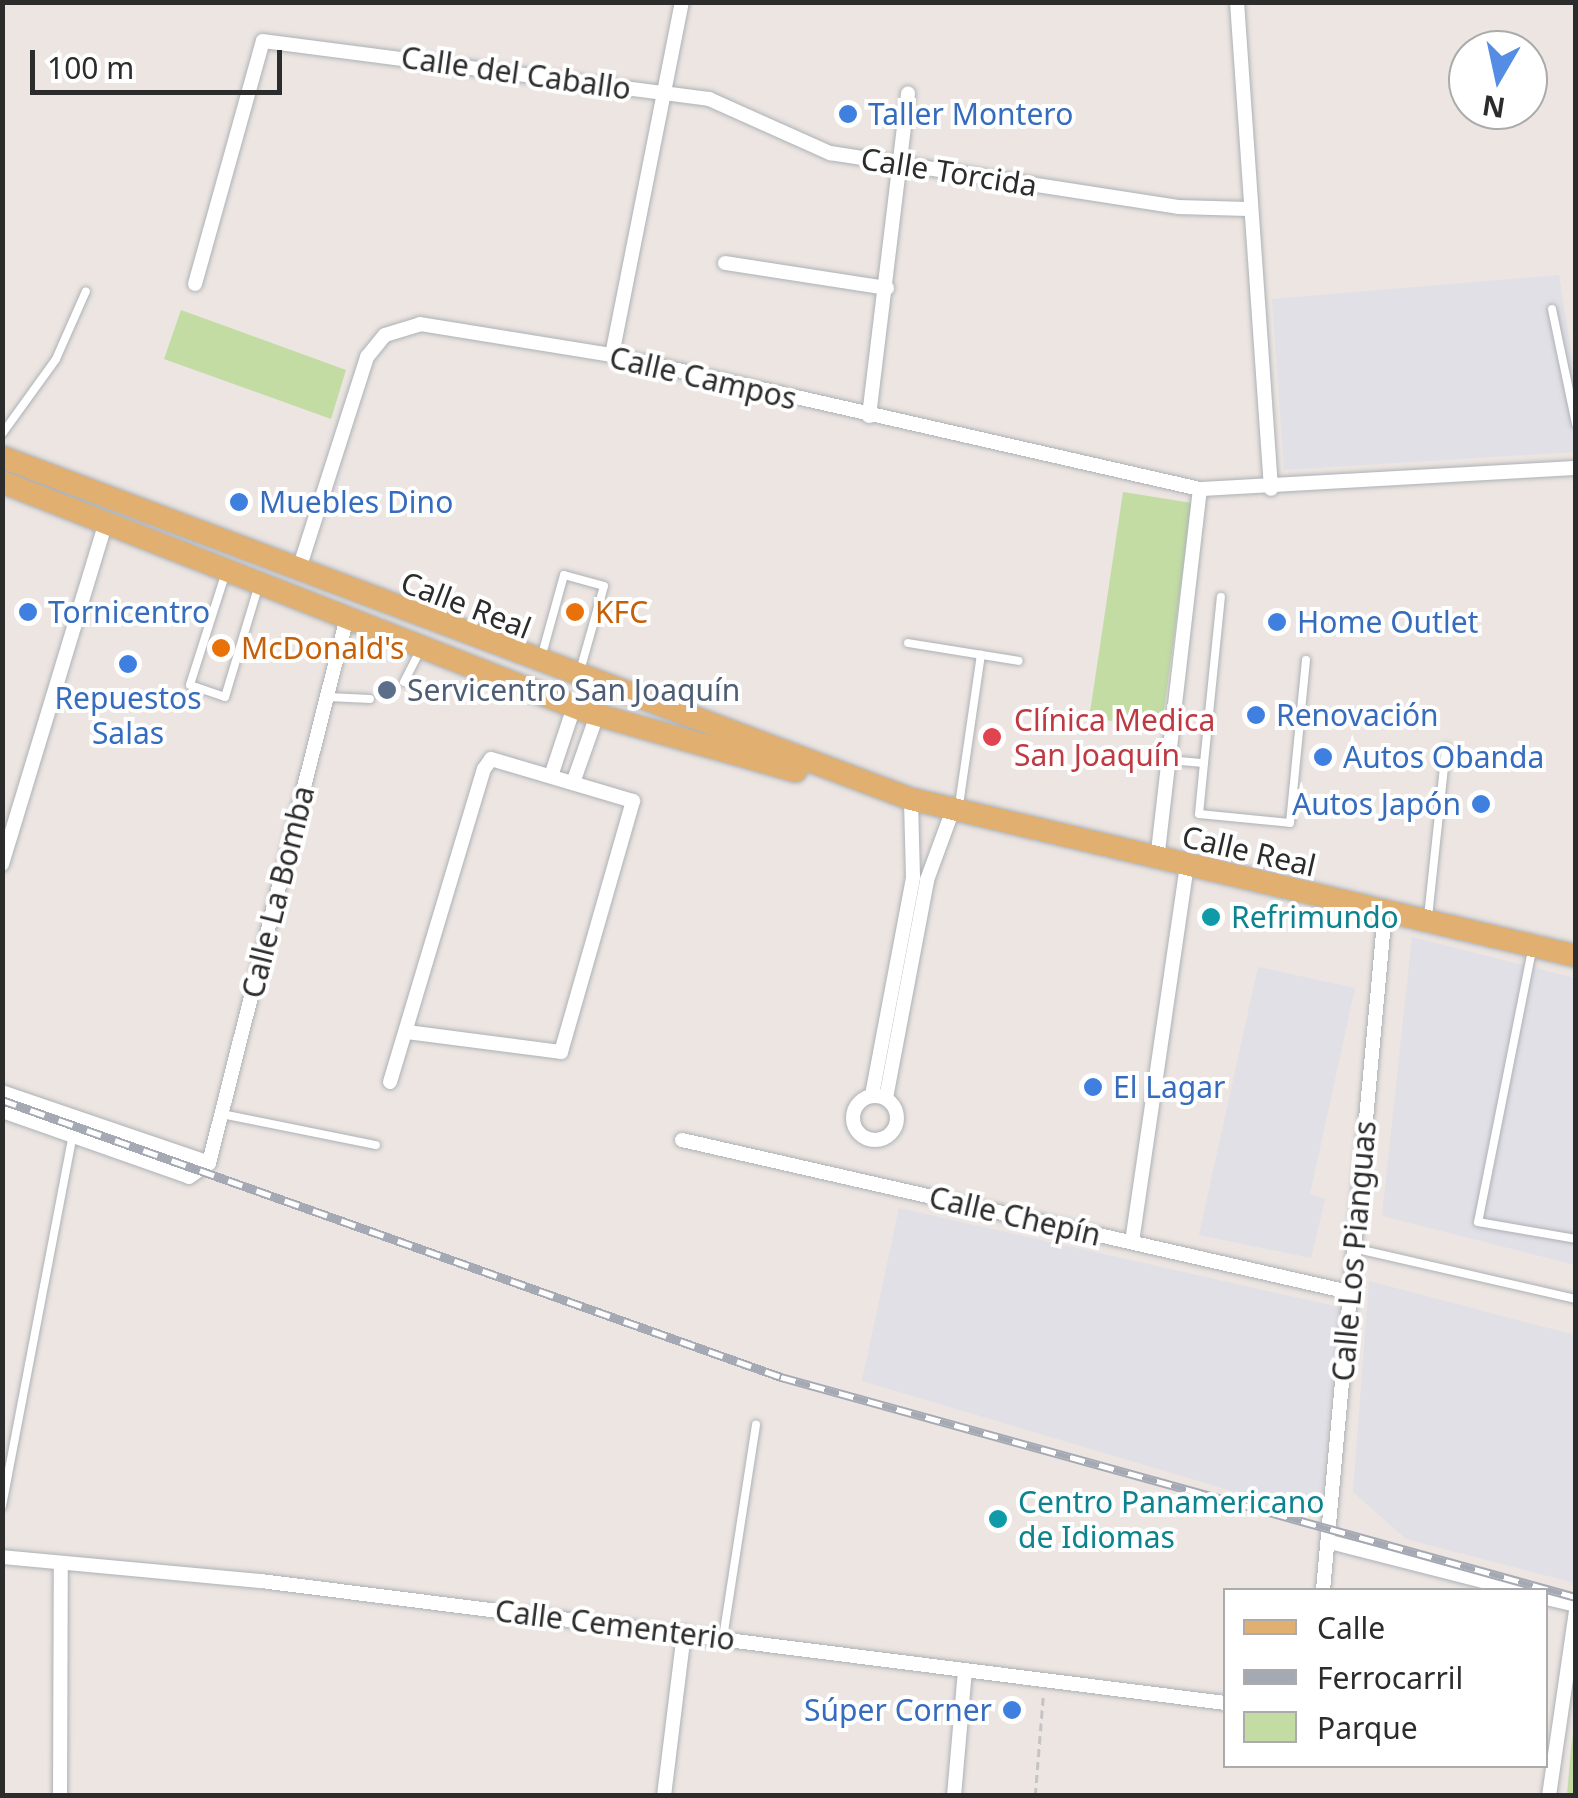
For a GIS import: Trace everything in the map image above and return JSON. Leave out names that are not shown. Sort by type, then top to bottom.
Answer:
[{"type":"main road","name":"Calle Real","points":[[7,467],[105,524],[574,707],[911,799]]},
{"type":"main road","name":"Calle Real","points":[[7,467],[298,572],[577,680],[955,813],[1576,956]]},
{"type":"main road","points":[[105,524],[172,525]]},
{"type":"main road","points":[[199,560],[285,580],[298,572],[346,621],[364,614],[448,631]]},
{"type":"street","points":[[612,356],[682,2]]},
{"type":"street","points":[[1236,2],[1270,489]]},
{"type":"street","name":"Calle del Caballo","points":[[196,284],[263,41],[662,93]]},
{"type":"street","name":"Calle Torcida","points":[[662,93],[726,104],[803,147],[1178,208],[1248,209]]},
{"type":"street","points":[[869,416],[905,165],[908,93]]},
{"type":"street","points":[[726,263],[888,288]]},
{"type":"street","name":"Calle Campos","points":[[298,572],[359,378],[386,335],[436,324],[612,356],[1200,489],[1270,489],[1576,468]]},
{"type":"street","points":[[1156,861],[1200,489]]},
{"type":"street","points":[[2,864],[8,826],[105,524]]},
{"type":"street","name":"Calle La Bomba","points":[[210,1163],[346,621]]},
{"type":"street","points":[[552,773],[574,707]]},
{"type":"street","points":[[574,780],[597,715]]},
{"type":"street","points":[[390,1082],[484,770],[504,758],[626,795],[634,814],[561,1052],[406,1032]]},
{"type":"street","points":[[879,1097],[920,879],[911,799]]},
{"type":"street","points":[[920,879],[955,813]]},
{"type":"street","points":[[1132,1242],[1187,866]]},
{"type":"street","name":"Calle Los Pianguas","points":[[1322,1588],[1330,1542],[1385,912]]},
{"type":"street","points":[[2,1092],[210,1163]]},
{"type":"street","points":[[2,1111],[189,1177],[210,1163]]},
{"type":"street","name":"Calle Chepín","points":[[682,1140],[1349,1292]]},
{"type":"street","points":[[1330,1542],[1510,1588]]},
{"type":"street","name":"Calle Cementerio","points":[[2,1558],[684,1632],[1223,1703]]},
{"type":"street","points":[[60,1564],[60,1796]]},
{"type":"street","points":[[1548,1599],[1576,1608],[1549,1747],[1550,1796]]},
{"type":"street","points":[[664,1796],[684,1632]]},
{"type":"street","points":[[954,1796],[965,1671]]},
{"type":"lane","points":[[2,434],[29,384],[56,358],[86,291]]},
{"type":"lane","points":[[1552,309],[1576,424]]},
{"type":"lane","points":[[226,571],[190,685],[225,697],[259,584]]},
{"type":"lane","points":[[539,666],[564,574],[604,586],[577,680]]},
{"type":"lane","points":[[1221,597],[1199,814],[1290,824],[1306,660]]},
{"type":"lane","points":[[908,642],[1020,661]]},
{"type":"lane","points":[[404,682],[420,648]]},
{"type":"lane","points":[[955,813],[981,655]]},
{"type":"lane","points":[[328,696],[370,699]]},
{"type":"lane","points":[[1428,922],[1446,748]]},
{"type":"lane","points":[[1168,760],[1204,763]]},
{"type":"lane","points":[[1534,946],[1478,1222],[1576,1239]]},
{"type":"lane","points":[[222,1114],[376,1146]]},
{"type":"lane","points":[[2,1506],[76,1118]]},
{"type":"lane","points":[[1353,1248],[1576,1299]]},
{"type":"lane","points":[[723,1638],[756,1426]]},
{"type":"path","points":[[1035,1796],[1044,1681]]},
{"type":"shaded area","points":[[1559,275],[1575,376],[1575,452],[1284,470],[1272,299]]},
{"type":"shaded area","points":[[1412,937],[1575,978],[1575,1265],[1382,1216]]},
{"type":"shaded area","points":[[1258,967],[1355,988],[1310,1194],[1325,1199],[1311,1258],[1199,1235]]},
{"type":"shaded area","points":[[899,1208],[1339,1307],[1320,1517],[862,1381]]},
{"type":"shaded area","points":[[1369,1281],[1575,1335],[1575,1583],[1406,1539],[1353,1492]]},
{"type":"green space","points":[[181,310],[346,370],[331,419],[164,359]]},
{"type":"green space","points":[[1123,492],[1192,503],[1162,725],[1089,719]]},
{"type":"green space","points":[[1575,1719],[1575,1795],[1567,1795],[1571,1749]]},
{"type":"railway","points":[[2,1100],[781,1377],[1543,1588]]},
{"type":"railway","points":[[1548,1589],[1576,1597]]},
{"type":"place","name":"Taller Montero","points":[[848,114]]},
{"type":"place","name":"Muebles Dino","points":[[239,502]]},
{"type":"place","name":"Tornicentro","points":[[28,612]]},
{"type":"place","name":"KFC","points":[[575,612]]},
{"type":"place","name":"Home Outlet","points":[[1277,622]]},
{"type":"place","name":"McDonald's","points":[[221,648]]},
{"type":"place","name":"Repuestos Salas","points":[[128,664]]},
{"type":"place","name":"Servicentro San Joaquín","points":[[387,690]]},
{"type":"place","name":"Renovación","points":[[1256,715]]},
{"type":"place","name":"Clínica Medica San Joaquín","points":[[992,737]]},
{"type":"place","name":"Autos Obanda","points":[[1323,757]]},
{"type":"place","name":"Autos Japón","points":[[1481,804]]},
{"type":"place","name":"Refrimundo","points":[[1211,917]]},
{"type":"place","name":"El Lagar","points":[[1093,1087]]},
{"type":"place","name":"Centro Panamericano de Idiomas","points":[[998,1519]]},
{"type":"place","name":"Súper Corner","points":[[1012,1710]]}]
